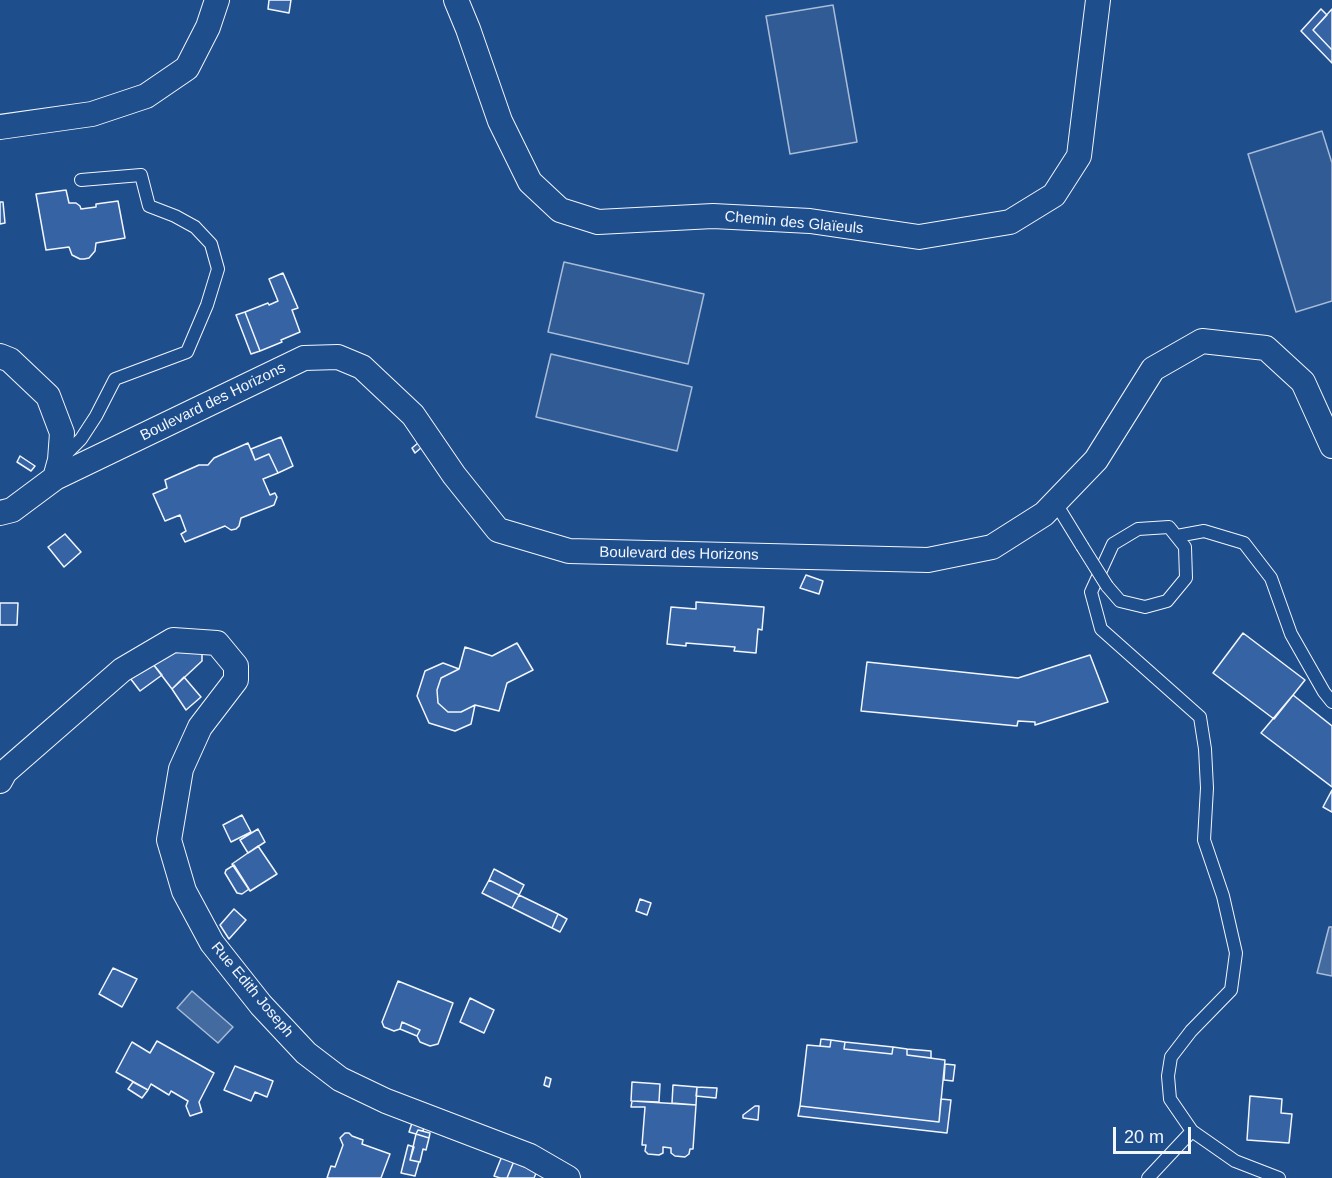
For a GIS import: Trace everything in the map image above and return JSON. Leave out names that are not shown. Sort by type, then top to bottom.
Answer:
[{"type":"street","points":[[0,127],[92,114],[146,96],[187,68],[208,27],[217,0]]},
{"type":"street","name":"Chemin des Glaïeuls","points":[[456,0],[500,121],[530,182],[560,210],[598,222],[713,216],[810,221],[918,237],[1010,222],[1054,195],[1079,156],[1098,0]]},
{"type":"street","name":"Boulevard des Horizons","points":[[0,513],[12,510],[57,469],[304,358],[338,357],[362,367],[413,415],[454,475],[498,530],[569,551],[928,560],[992,547],[1044,514],[1096,460],[1153,369],[1202,341],[1266,348],[1303,382],[1332,446]]},
{"type":"street","points":[[0,356],[10,360],[48,396],[62,433],[57,469]]},
{"type":"street","name":"Rue Edith Joseph","points":[[0,781],[5,772],[122,670],[173,640],[217,643],[236,666],[236,681],[200,727],[181,769],[169,840],[184,891],[212,943],[261,1005],[306,1053],[340,1079],[386,1101],[530,1156],[568,1178]]},
{"type":"lane","points":[[57,469],[96,416],[115,379],[187,352],[207,305],[218,269],[211,244],[195,227],[149,206],[141,175],[81,180]]},
{"type":"lane","points":[[1055,502],[1082,546],[1107,586],[1120,601],[1145,607],[1167,601],[1186,578],[1185,547],[1170,527],[1138,529],[1113,544],[1090,592],[1101,629],[1200,717],[1205,749],[1207,788],[1204,840],[1223,896],[1236,953],[1231,990],[1191,1031],[1171,1057],[1168,1076],[1170,1099],[1192,1131],[1235,1161],[1279,1178]]},
{"type":"lane","points":[[1177,536],[1204,531],[1244,543],[1271,578],[1291,634],[1332,702]]},
{"type":"lane","points":[[1148,1178],[1192,1131]]},
{"type":"shaded area","points":[[833,5],[857,142],[790,154],[766,16]]},
{"type":"shaded area","points":[[1322,131],[1332,163],[1332,301],[1296,312],[1248,154]]},
{"type":"shaded area","points":[[564,262],[704,294],[688,364],[548,332]]},
{"type":"shaded area","points":[[551,354],[692,387],[677,451],[536,417]]},
{"type":"shaded area","points":[[1329,927],[1332,927],[1332,976],[1317,973]]},
{"type":"shaded area","points":[[192,991],[233,1027],[218,1043],[177,1008]]},
{"type":"building","points":[[269,0],[291,0],[289,13],[268,9]]},
{"type":"building","points":[[1321,9],[1327,15],[1313,30],[1332,50],[1332,63],[1301,31]]},
{"type":"building","points":[[1332,9],[1332,50],[1313,30]]},
{"type":"building","points":[[66,190],[69,203],[76,203],[81,209],[118,201],[125,238],[96,243],[95,251],[89,258],[84,259],[72,255],[69,247],[46,250],[36,194]]},
{"type":"building","points":[[0,202],[3,202],[5,223],[0,224]]},
{"type":"building","points":[[283,273],[298,308],[292,310],[300,332],[260,351],[245,312],[278,301],[269,279]]},
{"type":"building","points":[[245,312],[260,351],[251,354],[236,315]]},
{"type":"building","points":[[281,437],[293,466],[278,473],[269,454],[255,460],[251,449]]},
{"type":"building","points":[[248,443],[255,460],[269,454],[278,473],[263,479],[270,495],[275,493],[277,497],[274,505],[241,518],[236,529],[231,530],[225,526],[185,542],[181,534],[186,531],[180,515],[165,521],[153,494],[167,488],[165,480],[199,465],[208,465],[214,458]]},
{"type":"building","points":[[418,443],[422,447],[415,453],[412,448]]},
{"type":"building","points":[[20,456],[35,466],[31,471],[17,462]]},
{"type":"building","points":[[65,534],[81,552],[64,567],[48,547]]},
{"type":"building","points":[[806,575],[823,581],[819,594],[800,588]]},
{"type":"building","points":[[696,602],[764,607],[762,630],[758,629],[756,653],[734,651],[735,647],[686,643],[686,646],[667,644],[671,607],[696,609]]},
{"type":"building","points":[[0,603],[18,603],[17,625],[0,625]]},
{"type":"building","points":[[1243,633],[1305,680],[1274,719],[1213,673]]},
{"type":"building","points":[[517,643],[533,670],[507,683],[499,711],[475,705],[461,712],[448,712],[438,703],[437,690],[441,678],[459,669],[465,647],[492,656]]},
{"type":"building","points":[[176,651],[202,653],[202,661],[172,689],[153,664]]},
{"type":"building","points":[[1090,655],[1108,702],[1035,725],[1035,722],[1018,721],[1017,726],[861,711],[867,662],[1018,678]]},
{"type":"building","points":[[443,663],[459,669],[441,678],[437,690],[438,703],[448,712],[461,712],[475,705],[471,724],[455,731],[429,723],[417,696],[425,671]]},
{"type":"building","points":[[153,664],[162,675],[140,691],[130,678]]},
{"type":"building","points":[[184,677],[201,697],[186,710],[172,689]]},
{"type":"building","points":[[1293,695],[1332,726],[1332,787],[1261,733]]},
{"type":"building","points":[[1332,790],[1332,812],[1323,807]]},
{"type":"building","points":[[242,815],[251,832],[231,842],[223,825]]},
{"type":"building","points":[[258,829],[265,842],[248,853],[240,840]]},
{"type":"building","points":[[258,846],[277,874],[250,891],[232,864]]},
{"type":"building","points":[[234,865],[249,889],[242,894],[237,893],[225,873]]},
{"type":"building","points":[[494,869],[524,885],[519,895],[489,880]]},
{"type":"building","points":[[489,880],[519,895],[512,908],[482,893]]},
{"type":"building","points":[[519,895],[558,914],[552,928],[512,908]]},
{"type":"building","points":[[640,899],[651,903],[647,915],[636,911]]},
{"type":"building","points":[[234,909],[246,920],[229,939],[220,925]]},
{"type":"building","points":[[558,914],[567,919],[560,932],[552,928]]},
{"type":"building","points":[[113,968],[137,979],[122,1007],[99,994]]},
{"type":"building","points":[[398,981],[453,1003],[438,1044],[430,1046],[420,1042],[417,1036],[420,1030],[402,1022],[400,1029],[394,1031],[384,1027],[382,1022]]},
{"type":"building","points":[[470,998],[494,1010],[484,1033],[460,1022]]},
{"type":"building","points":[[402,1022],[420,1030],[417,1036],[400,1029]]},
{"type":"building","points":[[821,1039],[831,1040],[830,1047],[820,1046]]},
{"type":"building","points":[[831,1040],[845,1042],[844,1049],[892,1054],[893,1047],[907,1049],[907,1055],[945,1060],[939,1122],[800,1106],[807,1045],[830,1047]]},
{"type":"building","points":[[157,1041],[214,1073],[199,1102],[202,1112],[190,1116],[186,1106],[188,1101],[171,1091],[169,1095],[151,1084],[148,1090],[116,1072],[132,1042],[150,1053]]},
{"type":"building","points":[[845,1042],[893,1047],[892,1054],[844,1049]]},
{"type":"building","points":[[907,1049],[931,1051],[931,1058],[907,1055]]},
{"type":"building","points":[[945,1064],[955,1065],[953,1081],[944,1080]]},
{"type":"building","points":[[235,1066],[273,1081],[267,1097],[255,1092],[251,1101],[224,1090]]},
{"type":"building","points":[[546,1077],[551,1079],[549,1087],[544,1085]]},
{"type":"building","points":[[133,1082],[148,1090],[142,1098],[128,1089]]},
{"type":"building","points":[[632,1082],[660,1084],[659,1102],[631,1101]]},
{"type":"building","points":[[673,1085],[697,1087],[696,1105],[672,1103]]},
{"type":"building","points":[[697,1087],[717,1088],[716,1098],[696,1096]]},
{"type":"building","points":[[1250,1096],[1282,1099],[1281,1113],[1292,1114],[1289,1143],[1247,1140]]},
{"type":"building","points":[[941,1099],[951,1100],[947,1133],[798,1116],[800,1106],[939,1122]]},
{"type":"building","points":[[632,1101],[696,1105],[693,1149],[690,1149],[689,1154],[685,1157],[675,1156],[671,1153],[671,1148],[663,1147],[663,1153],[659,1155],[648,1154],[645,1151],[646,1145],[642,1145],[645,1107],[631,1107]]},
{"type":"building","points":[[755,1106],[759,1106],[758,1120],[743,1118],[743,1115]]},
{"type":"building","points":[[412,1123],[424,1127],[423,1131],[418,1130],[416,1134],[409,1132]]},
{"type":"building","points":[[418,1130],[430,1133],[429,1138],[416,1134]]},
{"type":"building","points":[[345,1133],[363,1140],[362,1144],[390,1154],[381,1178],[327,1178],[331,1166],[335,1167],[343,1145],[340,1138]]},
{"type":"building","points":[[416,1134],[429,1138],[420,1162],[410,1160]]},
{"type":"building","points":[[408,1145],[414,1147],[410,1160],[419,1162],[415,1176],[401,1173]]},
{"type":"building","points":[[502,1156],[514,1161],[507,1178],[494,1176]]},
{"type":"building","points":[[514,1161],[537,1171],[534,1178],[507,1178]]}]
